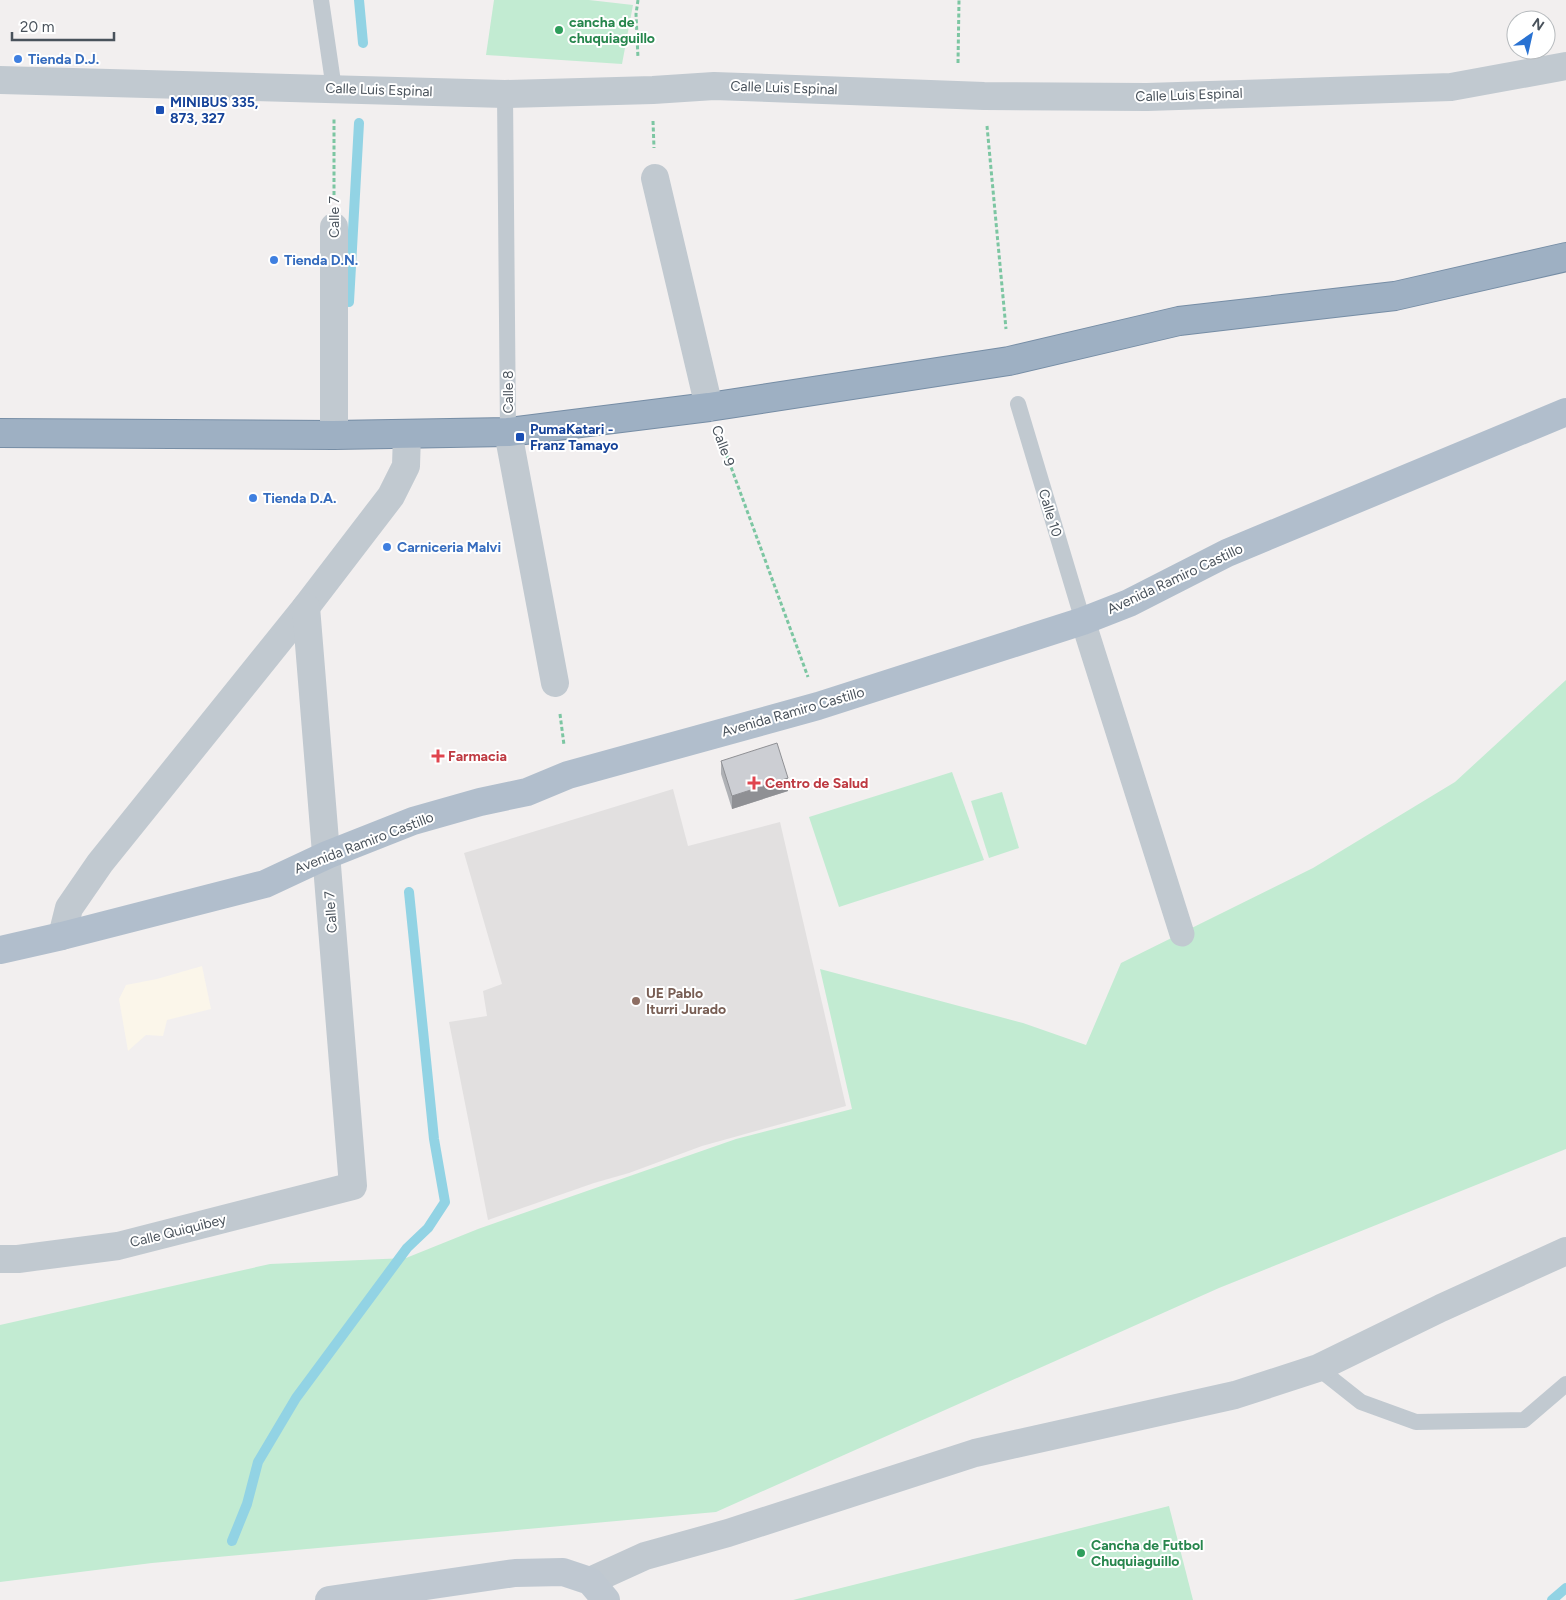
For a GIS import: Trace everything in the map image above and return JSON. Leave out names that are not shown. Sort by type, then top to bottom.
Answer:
[{"type":"highway","points":[[0,433],[334,436],[508,432],[709,407],[1009,361],[1179,321],[1395,296],[1566,257]]},
{"type":"main road","name":"Avenida Ramiro Castillo","points":[[0,950],[265,884],[327,855],[412,821],[480,802],[526,792],[568,775],[818,706],[1083,621],[1129,603],[1227,554],[1566,412]]},
{"type":"main road","points":[[329,1600],[515,1573],[563,1572],[598,1590]]},
{"type":"street","name":"Calle Luis Espinal","points":[[0,80],[505,94],[653,90],[714,86],[971,95],[1148,97],[1452,87],[1566,66]]},
{"type":"street","name":"Calle 9","points":[[655,178],[709,407]]},
{"type":"street","name":"Calle 7","points":[[334,226],[334,436]]},
{"type":"street","name":"Calle 8","points":[[508,432],[555,682]]},
{"type":"street","points":[[62,936],[69,908],[100,863],[306,607],[391,496],[406,466],[407,434]]},
{"type":"street","name":"Calle 7","points":[[306,607],[353,1186]]},
{"type":"street","points":[[1083,621],[1182,934]]},
{"type":"street","name":"Calle Quiquibey","points":[[0,1259],[18,1259],[118,1246],[353,1186]]},
{"type":"street","points":[[598,1590],[645,1556],[728,1533],[975,1453],[1235,1395],[1318,1368],[1441,1308],[1566,1251]]},
{"type":"lane","points":[[321,0],[334,89]]},
{"type":"lane","name":"Calle 8","points":[[505,94],[508,432]]},
{"type":"lane","name":"Calle 10","points":[[1018,404],[1083,621]]},
{"type":"lane","points":[[1318,1368],[1361,1402],[1416,1422],[1524,1420],[1566,1384]]},
{"type":"path","points":[[959,0],[1009,361]]},
{"type":"path","name":"Calle 7","points":[[334,89],[334,226]]},
{"type":"path","name":"Calle 9","points":[[709,407],[818,706]]},
{"type":"path","points":[[555,682],[568,775]]},
{"type":"shaded area","points":[[673,789],[688,846],[780,822],[846,1106],[702,1146],[629,1173],[594,1183],[488,1220],[449,1022],[487,1016],[483,991],[502,984],[464,853]]},
{"type":"shaded area","points":[[202,966],[211,1009],[167,1020],[163,1036],[146,1035],[128,1051],[119,999],[126,985],[157,979]]},
{"type":"green space","name":"cancha de chuquiaguillo","points":[[494,0],[589,0],[633,5],[622,64],[486,55]]},
{"type":"green space","points":[[1566,680],[1566,1149],[1219,1288],[716,1512],[152,1563],[0,1582],[0,1325],[270,1264],[406,1258],[478,1229],[736,1139],[852,1109],[820,969],[1023,1023],[1086,1045],[1121,963],[1313,868],[1455,782]]},
{"type":"green space","points":[[952,772],[984,860],[839,907],[809,817]]},
{"type":"green space","points":[[1002,792],[1019,848],[989,858],[971,801]]},
{"type":"green space","name":"Cancha de Futbol Chuquiaguillo","points":[[1169,1506],[1193,1600],[793,1600]]},
{"type":"building","name":"Centro de Salud","points":[[777,743],[788,778],[732,796],[721,761]]},
{"type":"waterway","points":[[359,0],[363,43]]},
{"type":"waterway","points":[[349,302],[359,123]]},
{"type":"waterway","points":[[232,1541],[247,1504],[258,1462],[296,1398],[407,1248],[428,1228],[445,1202],[434,1139],[409,892]]},
{"type":"waterway","points":[[1552,1600],[1566,1588]]},
{"type":"place","name":"cancha de chuquiaguillo","points":[[559,30]]},
{"type":"place","name":"Tienda D.J.","points":[[18,59]]},
{"type":"place","name":"MINIBUS 335, 873, 327","points":[[160,110]]},
{"type":"place","name":"Tienda D.N.","points":[[274,260]]},
{"type":"place","name":"PumaKatari - Franz Tamayo","points":[[520,437]]},
{"type":"place","name":"Tienda D.A.","points":[[253,498]]},
{"type":"place","name":"Carniceria Malvi","points":[[387,547]]},
{"type":"place","name":"Farmacia","points":[[438,756]]},
{"type":"place","name":"Centro de Salud","points":[[754,783]]},
{"type":"place","name":"UE Pablo Iturri Jurado","points":[[636,1001]]},
{"type":"place","name":"Cancha de Futbol Chuquiaguillo","points":[[1081,1553]]}]
